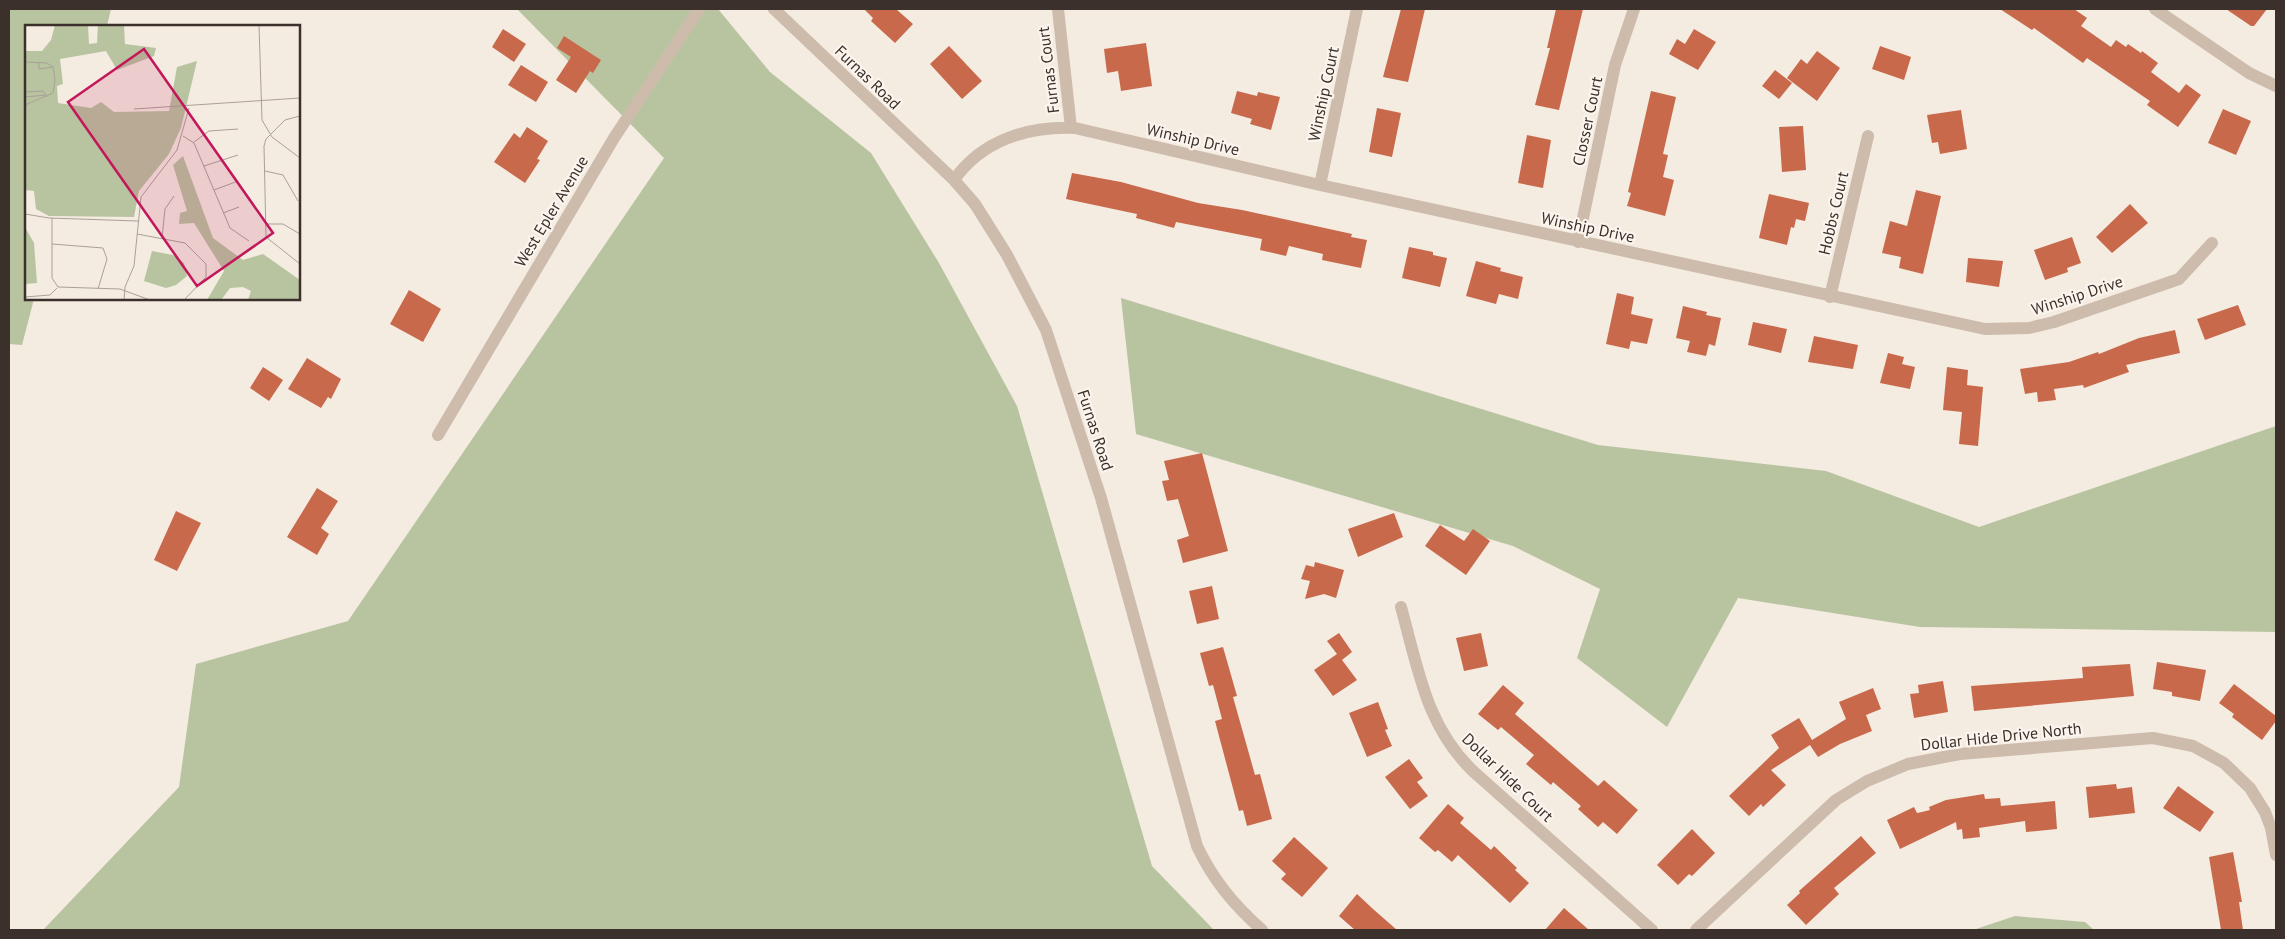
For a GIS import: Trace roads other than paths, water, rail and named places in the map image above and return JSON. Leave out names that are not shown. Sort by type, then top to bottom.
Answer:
[{"type":"street","name":"West Epler Avenue","points":[[438,435],[614,138],[699,9]]},
{"type":"street","name":"Furnas Road","points":[[774,9],[954,180],[974,204],[1016,270],[1043,322],[1101,498],[1197,846],[1219,885],[1236,906],[1262,930]]},
{"type":"street","name":"Furnas Court","points":[[1058,9],[1071,128]]},
{"type":"street","name":"Winship Court","points":[[1320,185],[1358,9]]},
{"type":"street","name":"Closser Court","points":[[1578,242],[1615,65],[1634,9]]},
{"type":"street","points":[[2159,10],[2248,73],[2276,86]]},
{"type":"street","name":"Winship Drive","points":[[954,180],[972,160],[1002,140],[1027,131],[1054,127],[1071,128],[1578,242],[1977,328],[2029,328],[2062,319],[2179,279],[2212,243]]},
{"type":"street","name":"Hobbs Court","points":[[1830,297],[1868,136]]},
{"type":"street","name":"Dollar Hide Court","points":[[1401,608],[1429,708],[1450,746],[1474,772],[1652,930]]},
{"type":"street","name":"Dollar Hide Drive North","points":[[1696,930],[1836,800],[1866,781],[1908,764],[1960,754],[2153,738],[2193,746],[2216,757],[2238,774],[2260,803],[2271,828],[2276,855]]}]
